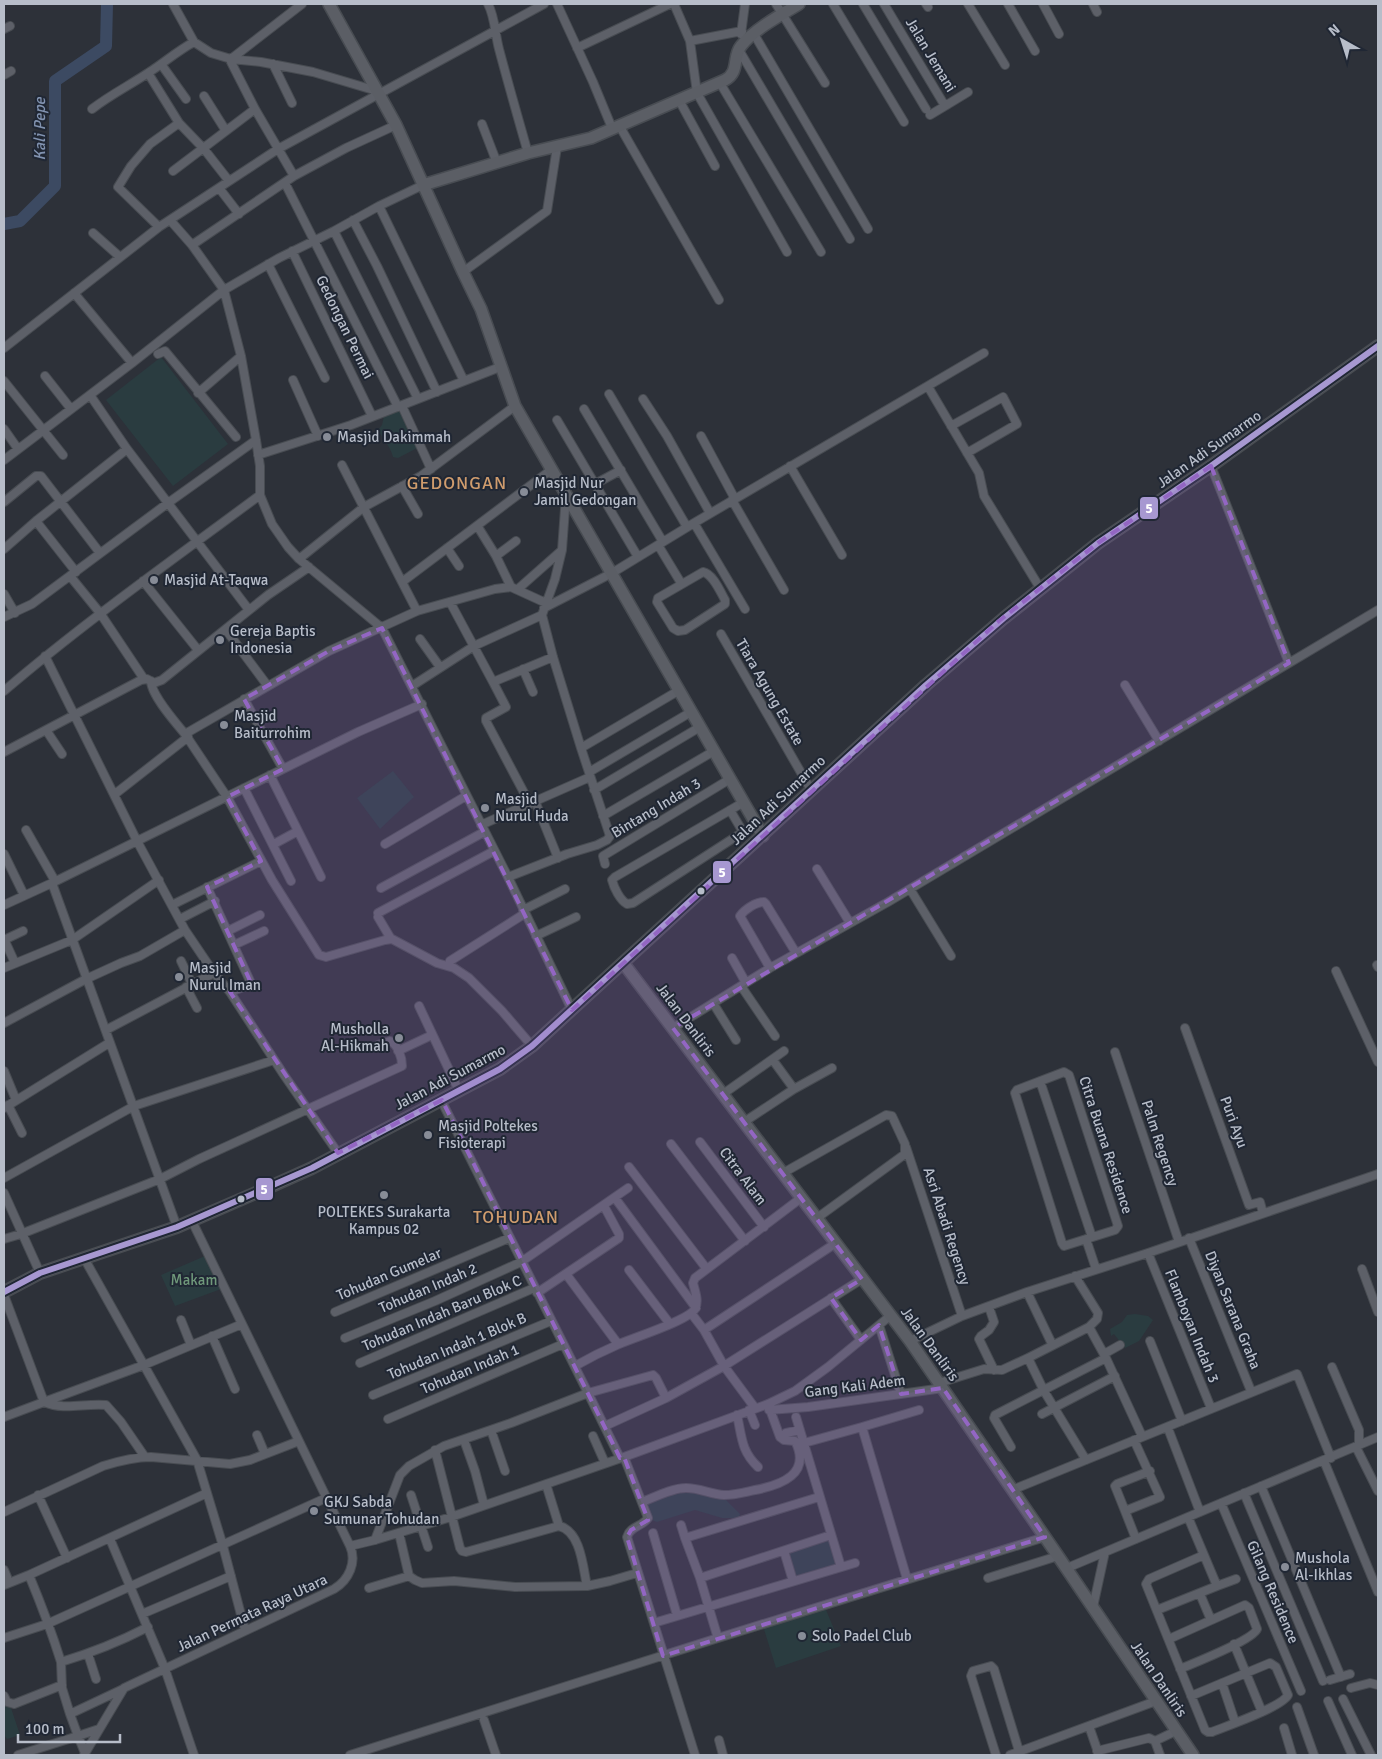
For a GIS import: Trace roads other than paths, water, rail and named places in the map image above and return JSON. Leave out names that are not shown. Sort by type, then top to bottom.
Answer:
[{"type":"street","points":[[173,4],[194,42],[212,53],[231,59],[273,64],[321,74],[378,93]]},
{"type":"street","points":[[231,59],[302,4]]},
{"type":"street","points":[[329,4],[396,125],[481,309],[515,406],[678,691],[744,802],[760,838]]},
{"type":"street","points":[[488,4],[491,9],[494,30],[528,153]]},
{"type":"street","points":[[4,348],[159,227],[278,149],[544,4]]},
{"type":"street","points":[[557,4],[615,127],[719,300]]},
{"type":"street","points":[[577,48],[670,4]]},
{"type":"street","points":[[674,4],[690,41],[697,93],[787,252]]},
{"type":"street","points":[[4,460],[224,290],[292,251],[423,185],[528,153],[591,138],[720,83],[732,76],[739,49],[745,4]]},
{"type":"street","points":[[739,49],[779,9],[799,4]]},
{"type":"street","points":[[833,4],[904,122]]},
{"type":"street","name":"Jalan Jemani","points":[[863,4],[928,112],[945,106],[884,4]]},
{"type":"street","points":[[968,4],[1005,65]]},
{"type":"street","points":[[1008,4],[1034,51]]},
{"type":"street","points":[[1043,4],[1059,34]]},
{"type":"street","points":[[1092,4],[1097,12]]},
{"type":"street","points":[[779,9],[825,83]]},
{"type":"street","points":[[690,41],[742,31]]},
{"type":"street","points":[[754,34],[868,229]]},
{"type":"street","points":[[92,109],[148,73],[176,52],[194,42]]},
{"type":"street","points":[[739,49],[850,239]]},
{"type":"street","points":[[231,59],[232,65],[255,109],[294,176]]},
{"type":"street","points":[[161,64],[186,98]]},
{"type":"street","points":[[273,64],[292,103]]},
{"type":"street","points":[[4,76],[12,71]]},
{"type":"street","points":[[148,73],[179,123],[204,149],[229,181]]},
{"type":"street","points":[[720,83],[821,252]]},
{"type":"street","points":[[945,106],[968,92]]},
{"type":"street","points":[[204,96],[226,131]]},
{"type":"street","points":[[679,100],[715,166]]},
{"type":"street","points":[[173,171],[255,109]]},
{"type":"street","points":[[159,227],[118,187],[150,144],[179,123]]},
{"type":"street","points":[[482,124],[497,163]]},
{"type":"street","points":[[192,245],[294,176],[346,148],[396,125]]},
{"type":"street","points":[[463,272],[547,211],[558,147]]},
{"type":"street","points":[[284,183],[432,469]]},
{"type":"street","points":[[219,188],[239,214]]},
{"type":"street","points":[[379,206],[464,381]]},
{"type":"street","points":[[170,220],[192,245],[224,290],[241,356],[256,440],[260,495],[272,524],[288,547],[299,558],[382,628],[422,704],[572,1010]]},
{"type":"street","points":[[353,220],[437,392]]},
{"type":"street","points":[[334,231],[418,400]]},
{"type":"street","points":[[93,233],[120,257]]},
{"type":"street","name":"Gedongan Permai","points":[[292,251],[372,416]]},
{"type":"street","points":[[268,264],[325,378]]},
{"type":"street","points":[[74,293],[132,362]]},
{"type":"street","name":"Jalan Adi Sumarmo","points":[[4,1294],[40,1273],[177,1227],[312,1168],[443,1105],[459,1091],[508,1064],[532,1046],[624,964],[926,685],[1040,588],[1098,543],[1211,466],[1378,346]]},
{"type":"street","points":[[158,354],[165,351],[236,437]]},
{"type":"street","points":[[412,686],[474,646],[612,573],[710,513],[984,353]]},
{"type":"street","points":[[198,393],[241,356]]},
{"type":"street","points":[[258,455],[351,425],[500,367]]},
{"type":"street","points":[[45,376],[71,409]]},
{"type":"street","points":[[293,380],[318,436]]},
{"type":"street","points":[[4,381],[63,455]]},
{"type":"street","points":[[930,390],[980,476],[982,492],[1040,588]]},
{"type":"street","points":[[609,394],[745,609]]},
{"type":"street","points":[[90,395],[127,449],[249,610]]},
{"type":"street","points":[[951,426],[1003,397],[1017,424],[967,453]]},
{"type":"street","points":[[643,398],[667,436],[710,513]]},
{"type":"street","points":[[299,558],[364,506],[432,469],[515,406]]},
{"type":"street","points":[[584,409],[621,470],[681,583]]},
{"type":"street","points":[[557,420],[638,557]]},
{"type":"street","points":[[4,429],[18,449]]},
{"type":"street","points":[[701,436],[784,590]]},
{"type":"street","points":[[4,617],[32,604],[256,440]]},
{"type":"street","points":[[4,550],[60,501],[127,449]]},
{"type":"street","points":[[342,465],[418,611]]},
{"type":"street","points":[[790,466],[842,555]]},
{"type":"street","points":[[1211,466],[1289,663]]},
{"type":"street","points":[[402,582],[551,470]]},
{"type":"street","points":[[595,484],[621,470]]},
{"type":"street","points":[[4,502],[39,476],[43,477],[100,553]]},
{"type":"street","points":[[402,486],[418,514]]},
{"type":"street","points":[[4,691],[45,656],[260,495]]},
{"type":"street","points":[[508,877],[597,845],[609,838],[553,657],[544,608],[555,579],[562,550],[566,495]]},
{"type":"street","points":[[36,521],[187,736],[227,797],[261,861],[305,935],[321,956],[326,957],[391,939]]},
{"type":"street","points":[[478,526],[515,588],[544,608]]},
{"type":"street","points":[[496,556],[516,541]]},
{"type":"street","points":[[447,548],[459,566]]},
{"type":"street","points":[[115,794],[187,736],[267,685],[329,651],[418,611],[495,589],[515,588],[562,550]]},
{"type":"street","points":[[4,752],[75,714],[147,680],[156,683],[162,680],[249,610],[309,567]]},
{"type":"street","points":[[705,572],[723,597],[725,604],[685,630],[678,631],[674,628],[657,600],[660,596],[681,583],[705,572]]},
{"type":"street","points":[[143,581],[198,650]]},
{"type":"street","points":[[4,594],[15,613]]},
{"type":"street","points":[[450,602],[506,707],[487,717],[486,721],[532,802],[558,858]]},
{"type":"street","points":[[673,1028],[770,968],[910,889],[1378,610]]},
{"type":"street","points":[[226,630],[267,685]]},
{"type":"street","name":"Tiara Agung Estate","points":[[721,634],[811,790]]},
{"type":"street","points":[[420,638],[440,667]]},
{"type":"street","points":[[45,656],[137,841],[185,930],[230,992],[338,1154]]},
{"type":"street","points":[[493,682],[553,657]]},
{"type":"street","points":[[524,669],[533,692]]},
{"type":"street","points":[[1125,684],[1159,741]]},
{"type":"street","points":[[580,748],[678,691]]},
{"type":"street","points":[[244,699],[283,769]]},
{"type":"street","points":[[4,905],[358,732],[422,704]]},
{"type":"street","points":[[381,888],[483,828],[590,774],[691,712]]},
{"type":"street","points":[[594,790],[700,727]]},
{"type":"street","points":[[46,730],[62,754]]},
{"type":"street","points":[[603,816],[714,751]]},
{"type":"street","points":[[270,776],[320,877]]},
{"type":"street","name":"Bintang Indah 3","points":[[605,864],[603,856],[730,779]]},
{"type":"street","points":[[244,788],[274,844],[291,881]]},
{"type":"street","points":[[385,844],[466,796]]},
{"type":"street","points":[[743,832],[633,903],[627,904],[623,901],[613,884],[612,880],[615,877],[744,802]]},
{"type":"street","points":[[730,810],[743,832],[760,838]]},
{"type":"street","points":[[26,830],[53,882],[86,979],[177,1227]]},
{"type":"street","points":[[274,844],[298,831]]},
{"type":"street","points":[[494,851],[378,915],[391,939],[438,963],[454,968],[469,978],[502,1011],[532,1046]]},
{"type":"street","points":[[4,854],[24,896]]},
{"type":"street","points":[[172,905],[207,886],[261,861]]},
{"type":"street","points":[[816,869],[850,923]]},
{"type":"street","points":[[4,968],[72,940],[159,880]]},
{"type":"street","points":[[207,886],[250,983],[230,992]]},
{"type":"street","points":[[450,961],[524,912],[566,888]]},
{"type":"street","points":[[910,889],[951,956]]},
{"type":"street","points":[[180,920],[215,901]]},
{"type":"street","points":[[770,968],[741,918],[742,912],[758,902],[766,904],[796,953]]},
{"type":"street","points":[[228,931],[260,915]]},
{"type":"street","points":[[536,936],[576,917]]},
{"type":"street","points":[[4,1023],[86,979],[140,956],[185,930]]},
{"type":"street","points":[[15,963],[4,939],[23,931]]},
{"type":"street","points":[[234,945],[264,931]]},
{"type":"street","points":[[732,958],[744,984],[775,1036]]},
{"type":"street","points":[[181,961],[197,1008]]},
{"type":"street","name":"Jalan Danliris","points":[[624,964],[910,1342],[1067,1568],[1193,1755]]},
{"type":"street","points":[[1336,971],[1378,1062]]},
{"type":"street","points":[[106,1030],[214,972]]},
{"type":"street","points":[[713,1003],[736,1040]]},
{"type":"street","points":[[419,1006],[459,1091]]},
{"type":"street","name":"Puri Ayu","points":[[1185,1028],[1249,1205],[1260,1202],[1263,1213]]},
{"type":"street","points":[[398,1051],[432,1035]]},
{"type":"street","points":[[4,1240],[160,1179],[399,1068],[402,1064],[398,1051],[392,1041],[378,1045]]},
{"type":"street","points":[[22,1133],[6,1106],[110,1043]]},
{"type":"street","points":[[723,1094],[784,1051]]},
{"type":"street","name":"Palm Regency","points":[[1115,1052],[1179,1242]]},
{"type":"street","points":[[4,1178],[134,1106],[200,1086],[274,1060]]},
{"type":"street","points":[[775,1063],[794,1089]]},
{"type":"street","points":[[744,1122],[794,1089],[832,1068]]},
{"type":"street","points":[[4,1071],[16,1100]]},
{"type":"street","name":"Citra Buana Residence","points":[[1064,1072],[1069,1075],[1118,1224],[1118,1228],[1115,1230],[1089,1238],[1064,1246],[1062,1244],[1015,1095],[1017,1090],[1064,1072]]},
{"type":"street","points":[[1040,1081],[1089,1238],[1096,1269]]},
{"type":"street","points":[[443,1105],[551,1321],[622,1457],[642,1502],[647,1520],[631,1530],[626,1537],[695,1755]]},
{"type":"street","name":"Asri Abadi Regency","points":[[783,1173],[886,1115],[892,1116],[905,1144],[962,1316]]},
{"type":"street","name":"Citra Alam","points":[[700,1142],[764,1227]]},
{"type":"street","points":[[671,1144],[745,1240]]},
{"type":"street","points":[[817,1218],[905,1154],[905,1144]]},
{"type":"street","points":[[629,1167],[706,1268]]},
{"type":"street","points":[[910,1342],[962,1316],[1027,1292],[1148,1253],[1378,1174]]},
{"type":"street","name":"Tohudan Indah 2","points":[[344,1338],[435,1301],[521,1262],[628,1188]]},
{"type":"street","points":[[4,1193],[40,1273]]},
{"type":"street","points":[[615,1198],[694,1311],[724,1366],[752,1409],[755,1425]]},
{"type":"street","points":[[694,1311],[696,1294],[693,1283],[695,1278],[801,1198]]},
{"type":"street","name":"Tohudan Indah Baru Blok C","points":[[360,1363],[536,1291],[566,1274],[619,1238],[619,1234],[604,1206]]},
{"type":"street","name":"Jalan Permata Raya Utara","points":[[70,1714],[245,1630],[323,1595],[344,1583],[352,1563],[353,1555],[350,1546],[192,1221]]},
{"type":"street","name":"Tohudan Gumelar","points":[[335,1312],[509,1238]]},
{"type":"street","name":"Diyan Sarana Graha","points":[[1189,1238],[1251,1391]]},
{"type":"street","points":[[704,1330],[836,1243]]},
{"type":"street","name":"Flamboyan Indah 3","points":[[1148,1253],[1211,1408]]},
{"type":"street","points":[[84,1258],[197,1460],[223,1546],[245,1630]]},
{"type":"street","points":[[1362,1269],[1378,1312]]},
{"type":"street","points":[[629,1270],[670,1324]]},
{"type":"street","points":[[566,1274],[618,1344]]},
{"type":"street","points":[[1075,1276],[1098,1313],[1097,1319],[1089,1327],[1115,1376],[1160,1497]]},
{"type":"street","points":[[605,1426],[666,1398],[724,1366],[862,1278]]},
{"type":"street","points":[[1027,1292],[1052,1344]]},
{"type":"street","points":[[4,1294],[44,1402],[65,1408],[103,1405],[109,1407],[145,1457]]},
{"type":"street","points":[[831,1298],[861,1340]]},
{"type":"street","points":[[989,1307],[994,1322],[989,1330],[979,1339],[994,1370]]},
{"type":"street","points":[[575,1366],[618,1344],[670,1324],[694,1311]]},
{"type":"street","points":[[350,1546],[373,1541],[451,1517],[752,1409],[768,1407],[795,1391],[890,1316]]},
{"type":"street","points":[[181,1320],[191,1345]]},
{"type":"street","name":"Tohudan Indah 1 Blok B","points":[[374,1395],[551,1321]]},
{"type":"street","points":[[4,1417],[144,1365],[242,1324]]},
{"type":"street","points":[[879,1325],[901,1394]]},
{"type":"street","name":"Gang Kali Adem","points":[[768,1407],[808,1407],[901,1394],[941,1386],[984,1369],[1002,1370],[1089,1327]]},
{"type":"street","points":[[212,1336],[236,1389]]},
{"type":"street","points":[[1150,1341],[1182,1421]]},
{"type":"street","name":"Tohudan Indah 1","points":[[388,1419],[563,1344]]},
{"type":"street","points":[[1012,1447],[994,1416],[1044,1391],[1105,1356],[1120,1345]]},
{"type":"street","points":[[1028,1358],[1044,1391],[1086,1460]]},
{"type":"street","points":[[1332,1367],[1359,1430],[1370,1440]]},
{"type":"street","points":[[1012,1490],[1251,1391],[1297,1374],[1378,1592]]},
{"type":"street","points":[[373,1541],[400,1475],[409,1466],[435,1450],[588,1393],[653,1375],[666,1398]]},
{"type":"street","points":[[1042,1414],[1115,1376]]},
{"type":"street","points":[[642,1502],[680,1488],[693,1488],[723,1495],[735,1494],[779,1484],[788,1479],[800,1463],[800,1455],[794,1441],[784,1440],[780,1437],[768,1407]]},
{"type":"street","points":[[804,1443],[919,1410]]},
{"type":"street","points":[[737,1415],[745,1451],[758,1467]]},
{"type":"street","points":[[796,1417],[841,1567]]},
{"type":"street","points":[[862,1427],[907,1579]]},
{"type":"street","points":[[491,1430],[505,1471]]},
{"type":"street","points":[[786,1433],[800,1430]]},
{"type":"street","points":[[1359,1430],[1357,1446],[1378,1491]]},
{"type":"street","points":[[1169,1431],[1200,1512]]},
{"type":"street","points":[[257,1435],[265,1454]]},
{"type":"street","points":[[594,1436],[605,1463]]},
{"type":"street","points":[[1067,1568],[1378,1437]]},
{"type":"street","points":[[464,1440],[484,1505]]},
{"type":"street","points":[[4,1512],[103,1466],[121,1461],[145,1457],[230,1464],[250,1460],[299,1441]]},
{"type":"street","points":[[435,1450],[460,1548],[465,1552],[559,1526],[568,1530],[575,1538],[587,1586]]},
{"type":"street","points":[[1136,1539],[1115,1486],[1150,1471]]},
{"type":"street","points":[[546,1484],[559,1526]]},
{"type":"street","points":[[1261,1486],[1340,1677]]},
{"type":"street","points":[[5,1578],[30,1576],[207,1493]]},
{"type":"street","points":[[1125,1511],[1169,1493]]},
{"type":"street","points":[[1244,1493],[1327,1681],[1350,1674]]},
{"type":"street","points":[[38,1495],[67,1558]]},
{"type":"street","points":[[411,1495],[428,1547]]},
{"type":"street","points":[[685,1538],[819,1497]]},
{"type":"street","points":[[4,1638],[47,1624],[326,1498]]},
{"type":"street","name":"Gilang Residence","points":[[1221,1503],[1301,1691]]},
{"type":"street","points":[[1188,1517],[1217,1586]]},
{"type":"street","points":[[681,1525],[709,1606],[716,1635]]},
{"type":"street","points":[[399,1533],[409,1576],[418,1582],[454,1581],[514,1588],[587,1586],[637,1573]]},
{"type":"street","points":[[653,1533],[677,1615]]},
{"type":"street","points":[[700,1578],[831,1535]]},
{"type":"street","points":[[350,1755],[907,1579],[1046,1538]]},
{"type":"street","points":[[110,1539],[165,1669],[194,1755]]},
{"type":"street","points":[[784,1551],[793,1581]]},
{"type":"street","points":[[1093,1607],[1105,1552]]},
{"type":"street","points":[[1191,1696],[1271,1663],[1276,1667],[1288,1695],[1285,1700],[1262,1712],[1208,1732],[1205,1730],[1191,1696],[1180,1669],[1169,1639],[1146,1585],[1148,1580],[1204,1555]]},
{"type":"street","points":[[988,1578],[1058,1556]]},
{"type":"street","points":[[657,1622],[855,1563]]},
{"type":"street","points":[[30,1576],[61,1662],[62,1685],[70,1714],[85,1754]]},
{"type":"street","points":[[142,1614],[231,1576]]},
{"type":"street","points":[[369,1588],[409,1576]]},
{"type":"street","points":[[1157,1610],[1236,1579]]},
{"type":"street","points":[[1200,1594],[1211,1620]]},
{"type":"street","points":[[1169,1639],[1245,1605],[1248,1606],[1257,1631],[1254,1634],[1180,1669]]},
{"type":"street","points":[[61,1662],[120,1642],[148,1627]]},
{"type":"street","points":[[1234,1644],[1262,1712]]},
{"type":"street","points":[[88,1654],[96,1679]]},
{"type":"street","points":[[996,1755],[970,1676],[973,1672],[991,1666],[994,1668],[1019,1751]]},
{"type":"street","points":[[1222,1683],[1235,1722]]},
{"type":"street","points":[[1351,1688],[1370,1683],[1378,1685]]},
{"type":"street","points":[[4,1696],[7,1702],[14,1704],[62,1685]]},
{"type":"street","points":[[85,1754],[124,1688]]},
{"type":"street","points":[[1343,1699],[1371,1755]]},
{"type":"street","points":[[1010,1755],[1156,1701]]},
{"type":"street","points":[[1328,1701],[1352,1755]]},
{"type":"street","points":[[1297,1707],[1314,1755]]},
{"type":"street","points":[[484,1720],[496,1755]]},
{"type":"street","points":[[1284,1728],[1292,1755]]},
{"type":"street","points":[[18,1755],[99,1729]]},
{"type":"street","points":[[1090,1729],[1098,1753],[1146,1738],[1154,1741],[1176,1731]]},
{"type":"street","points":[[719,1740],[723,1755]]},
{"type":"street","points":[[1154,1741],[1160,1755]]},
{"type":"waterway","name":"Kali Pepe","points":[[4,224],[20,221],[55,186],[55,81],[106,46],[107,4]]},
{"type":"place","name":"Masjid Dakimmah","points":[[327,437]]},
{"type":"place","name":"Masjid Nur Jamil Gedongan","points":[[524,492]]},
{"type":"place","name":"Masjid At-Taqwa","points":[[154,580]]},
{"type":"place","name":"Gereja Baptis Indonesia","points":[[220,640]]},
{"type":"place","name":"Masjid Baiturrohim","points":[[224,725]]},
{"type":"place","name":"Masjid Nurul Huda","points":[[485,808]]},
{"type":"place","name":"Masjid Nurul Iman","points":[[179,977]]},
{"type":"place","name":"Musholla Al-Hikmah","points":[[399,1038]]},
{"type":"place","name":"Masjid Poltekes Fisioterapi","points":[[428,1135]]},
{"type":"place","name":"POLTEKES Surakarta Kampus 02","points":[[384,1195]]},
{"type":"place","name":"GKJ Sabda Sumunar Tohudan","points":[[314,1511]]},
{"type":"place","name":"Mushola Al-Ikhlas","points":[[1285,1567]]},
{"type":"place","name":"Solo Padel Club","points":[[802,1636]]},
{"type":"district","name":"GEDONGAN","points":[[457,483]]},
{"type":"district","name":"TOHUDAN","points":[[516,1217]]},
{"type":"park label","name":"Makam","points":[[194,1280]]}]
